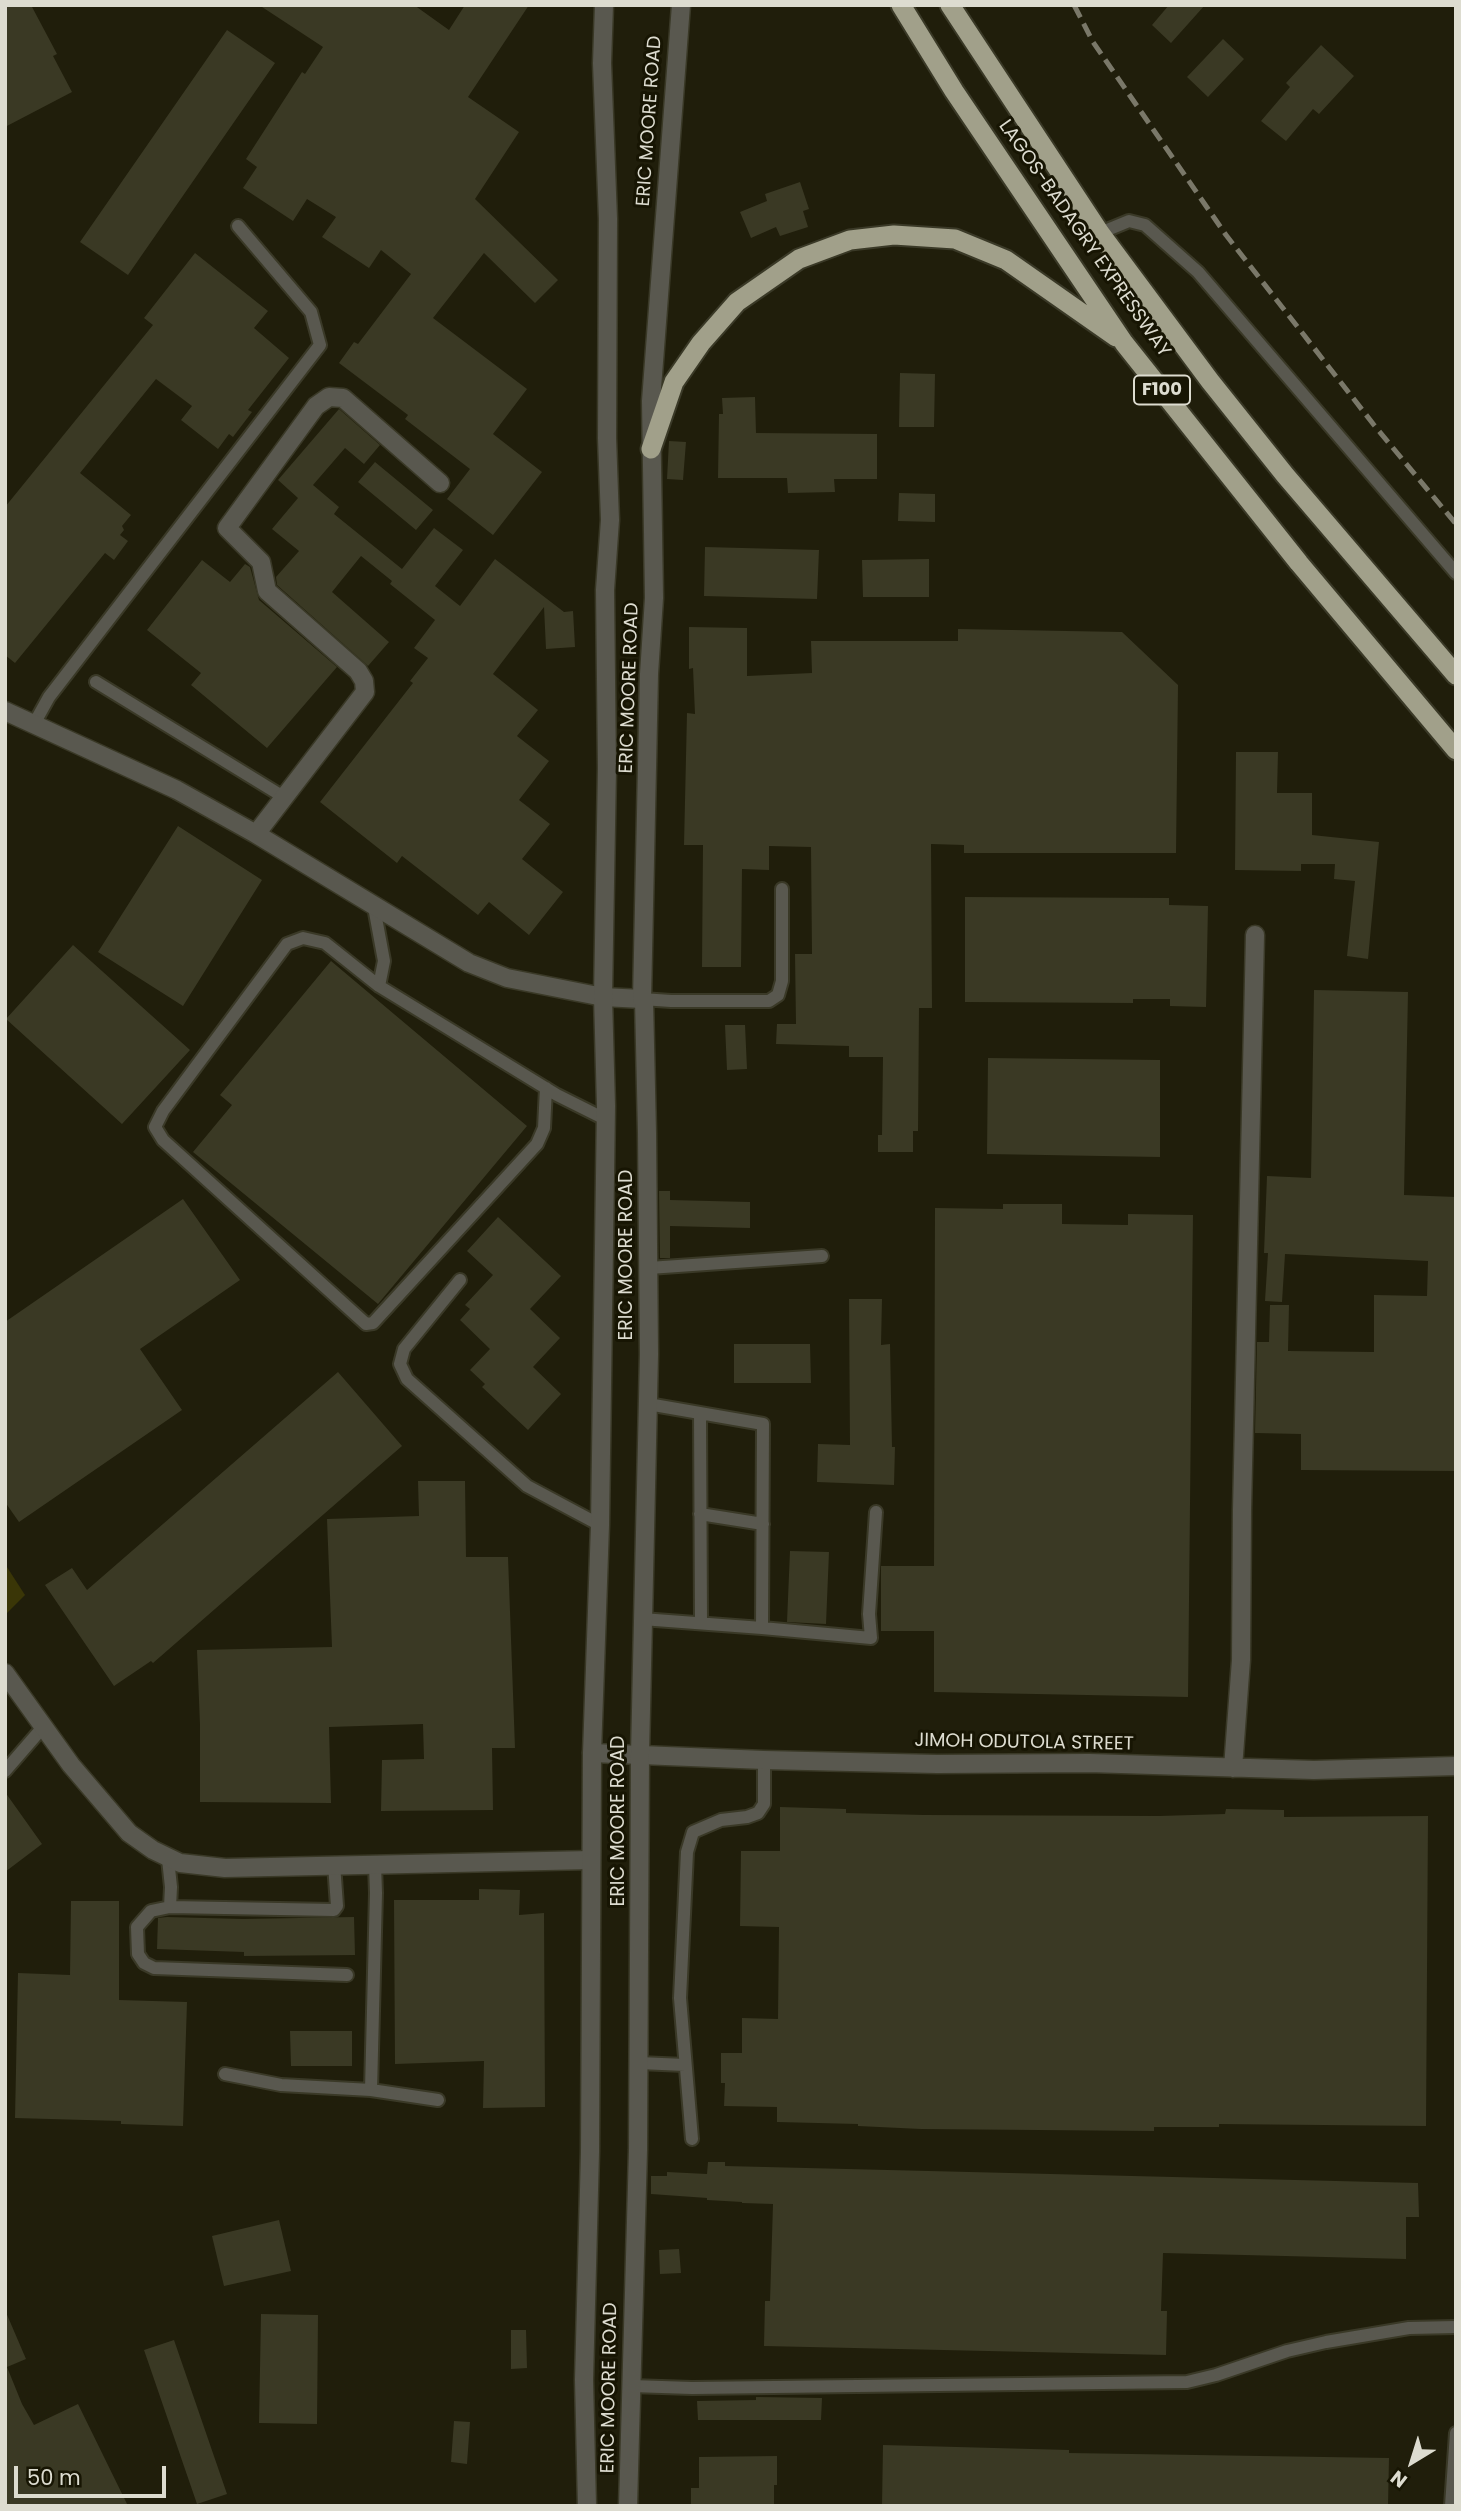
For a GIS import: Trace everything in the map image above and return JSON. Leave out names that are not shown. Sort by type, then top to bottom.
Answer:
[{"type":"highway","name":"LAGOS-BADAGRY EXPRESSWAY","points":[[901,5],[954,91],[1125,343],[1299,563],[1456,750]]},
{"type":"highway","name":"LAGOS-BADAGRY EXPRESSWAY","points":[[950,5],[1100,233],[1210,381],[1456,675]]},
{"type":"highway","points":[[651,449],[674,382],[701,343],[737,302],[799,259],[850,240],[894,235],[955,239],[1006,260],[1125,343]]},
{"type":"street","name":"ERIC MOORE ROAD","points":[[587,2506],[584,2380],[590,2152],[592,1753],[600,1525],[607,768],[605,590],[610,520],[607,439],[608,219],[601,63],[604,5]]},
{"type":"street","name":"ERIC MOORE ROAD","points":[[628,2506],[638,2150],[640,1754],[648,1404],[649,1268],[642,999],[649,674],[654,598],[651,401],[681,5]]},
{"type":"street","points":[[256,834],[282,796],[365,692],[364,681],[358,671],[267,591],[261,562],[228,528],[316,407],[329,397],[343,398],[440,483]]},
{"type":"street","points":[[5,711],[177,790],[256,834],[469,963],[507,978],[603,997],[642,999]]},
{"type":"street","points":[[1233,1769],[1241,1660],[1255,934]]},
{"type":"street","points":[[5,1673],[71,1765],[129,1833],[168,1859],[180,1863],[225,1868],[591,1860]]},
{"type":"street","name":"JIMOH ODUTOLA STREET","points":[[592,1753],[764,1760],[1089,1763],[1233,1769],[1456,1766]]},
{"type":"lane","points":[[1100,233],[1129,221],[1145,225],[1198,272],[1456,573]]},
{"type":"lane","points":[[34,724],[49,697],[320,345],[310,312],[238,226]]},
{"type":"lane","points":[[96,682],[282,796]]},
{"type":"lane","points":[[642,999],[769,1001],[778,995],[782,981],[782,889]]},
{"type":"lane","points":[[374,907],[384,961],[379,986]]},
{"type":"lane","points":[[546,1088],[544,1128],[537,1144],[373,1324],[366,1324],[163,1140],[155,1127],[163,1111],[287,944],[303,938],[325,943],[379,986],[546,1088],[605,1119]]},
{"type":"lane","points":[[649,1268],[822,1256]]},
{"type":"lane","points":[[460,1280],[404,1349],[400,1364],[407,1379],[527,1486],[600,1525]]},
{"type":"lane","points":[[648,1404],[763,1424],[762,1628]]},
{"type":"lane","points":[[701,1413],[701,1623]]},
{"type":"lane","points":[[642,1619],[871,1638],[869,1614],[876,1512]]},
{"type":"lane","points":[[700,1514],[763,1524]]},
{"type":"lane","points":[[5,1771],[44,1726]]},
{"type":"lane","points":[[692,2139],[680,1998],[687,1852],[693,1832],[721,1820],[758,1813],[764,1804],[764,1760]]},
{"type":"lane","points":[[168,1859],[172,1888],[170,1907]]},
{"type":"lane","points":[[334,1864],[337,1906],[334,1910],[170,1907],[151,1911],[137,1927],[138,1954],[144,1963],[154,1968],[347,1975]]},
{"type":"lane","points":[[371,2090],[375,1865]]},
{"type":"lane","points":[[639,2063],[685,2064]]},
{"type":"lane","points":[[225,2074],[281,2085],[371,2090],[438,2100]]},
{"type":"lane","points":[[631,2386],[692,2388],[1188,2382],[1287,2351],[1326,2342],[1409,2328],[1456,2327]]},
{"type":"lane","points":[[1451,2506],[1456,2433]]},
{"type":"shaded area","points":[[5,1564],[25,1595],[5,1615]]},
{"type":"building","points":[[5,5],[31,5],[57,54],[53,56],[72,92],[5,127]]},
{"type":"building","points":[[259,5],[414,5],[449,30],[465,5],[529,5],[468,97],[519,132],[475,199],[558,280],[535,303],[484,253],[433,318],[527,389],[493,434],[542,472],[493,535],[447,499],[470,469],[405,419],[408,415],[339,363],[354,342],[358,344],[411,274],[381,250],[369,268],[322,237],[336,217],[307,199],[293,221],[243,188],[257,167],[246,159],[302,72],[305,74],[323,47]]},
{"type":"building","points":[[1169,5],[1205,5],[1171,43],[1152,25]]},
{"type":"building","points":[[227,30],[275,63],[128,275],[80,242]]},
{"type":"building","points":[[1223,39],[1244,59],[1208,97],[1187,77]]},
{"type":"building","points":[[1321,45],[1354,76],[1319,114],[1313,109],[1286,141],[1261,121],[1290,87],[1286,83]]},
{"type":"building","points":[[800,182],[809,209],[803,211],[808,227],[780,236],[776,227],[751,238],[740,212],[767,201],[765,194]]},
{"type":"building","points":[[195,253],[268,311],[254,328],[289,358],[248,410],[252,412],[233,437],[229,434],[218,449],[181,420],[192,406],[156,379],[80,473],[131,515],[122,526],[124,530],[120,535],[128,541],[114,560],[105,553],[15,663],[5,655],[5,507],[153,325],[144,318]]},
{"type":"building","points":[[900,373],[935,374],[934,427],[899,427]]},
{"type":"building","points":[[755,397],[756,433],[877,434],[877,479],[834,479],[835,492],[788,493],[787,478],[718,478],[719,414],[723,414],[722,398]]},
{"type":"building","points":[[339,409],[380,445],[364,464],[345,448],[313,485],[339,507],[334,514],[402,569],[434,528],[463,550],[435,586],[460,606],[495,559],[564,612],[573,611],[575,647],[546,649],[544,607],[493,674],[538,710],[517,736],[549,761],[519,800],[550,824],[522,859],[563,892],[529,935],[489,902],[478,915],[402,856],[397,863],[320,802],[413,683],[410,681],[428,658],[414,648],[435,620],[390,584],[392,581],[361,556],[332,592],[389,642],[368,666],[277,585],[276,577],[299,551],[272,529],[298,498],[278,480]]},
{"type":"building","points":[[669,441],[686,442],[683,480],[667,479]]},
{"type":"building","points":[[375,462],[433,510],[416,530],[358,482]]},
{"type":"building","points":[[899,493],[935,494],[935,522],[898,521]]},
{"type":"building","points":[[705,547],[819,550],[817,599],[704,596]]},
{"type":"building","points":[[929,559],[929,597],[863,597],[862,560]]},
{"type":"building","points":[[202,560],[230,582],[245,564],[250,567],[259,600],[337,667],[267,748],[191,685],[201,673],[147,630]]},
{"type":"building","points":[[689,627],[747,628],[747,676],[812,673],[811,641],[958,641],[958,629],[1122,632],[1178,685],[1176,853],[964,853],[964,845],[931,844],[932,1008],[919,1008],[918,1131],[913,1131],[913,1152],[878,1152],[878,1135],[882,1135],[883,1057],[849,1057],[849,1046],[776,1044],[777,1024],[796,1024],[795,954],[812,954],[811,847],[769,846],[769,870],[742,869],[741,967],[702,967],[703,845],[684,845],[687,713],[695,714],[693,668],[689,669]]},
{"type":"building","points":[[1236,752],[1278,752],[1277,793],[1312,793],[1312,835],[1379,842],[1368,959],[1347,956],[1355,881],[1334,879],[1335,864],[1301,864],[1301,871],[1235,870]]},
{"type":"building","points":[[178,826],[262,880],[183,1006],[98,952]]},
{"type":"building","points":[[965,897],[1169,898],[1169,905],[1208,906],[1206,1007],[1170,1006],[1170,999],[1133,999],[1133,1003],[965,1002]]},
{"type":"building","points":[[73,945],[190,1050],[122,1124],[6,1019]]},
{"type":"building","points":[[331,961],[527,1126],[378,1304],[193,1152],[232,1105],[220,1095]]},
{"type":"building","points":[[1314,990],[1408,992],[1404,1195],[1456,1197],[1456,1471],[1301,1470],[1301,1434],[1255,1433],[1257,1342],[1269,1342],[1270,1305],[1289,1305],[1288,1351],[1374,1352],[1374,1295],[1427,1296],[1428,1261],[1285,1254],[1282,1302],[1265,1301],[1268,1253],[1264,1253],[1267,1176],[1311,1178]]},
{"type":"building","points":[[725,1025],[745,1025],[747,1069],[727,1070]]},
{"type":"building","points":[[988,1058],[1160,1060],[1160,1157],[987,1154]]},
{"type":"building","points":[[659,1191],[670,1191],[670,1200],[750,1202],[750,1228],[670,1226],[670,1258],[660,1258]]},
{"type":"building","points":[[183,1199],[240,1280],[140,1349],[182,1410],[19,1522],[5,1502],[5,1322]]},
{"type":"building","points":[[1003,1204],[1062,1204],[1062,1224],[1128,1225],[1128,1214],[1193,1215],[1188,1697],[934,1692],[934,1631],[881,1631],[881,1566],[934,1566],[935,1208],[1003,1209]]},
{"type":"building","points":[[498,1217],[561,1276],[530,1309],[560,1338],[533,1367],[561,1394],[528,1430],[482,1387],[485,1384],[470,1370],[490,1349],[460,1320],[470,1309],[465,1305],[493,1275],[467,1251]]},
{"type":"building","points":[[849,1299],[882,1299],[881,1345],[890,1344],[894,1485],[817,1482],[818,1444],[850,1445]]},
{"type":"building","points":[[734,1344],[810,1344],[811,1383],[734,1383]]},
{"type":"building","points":[[338,1372],[402,1446],[153,1663],[151,1661],[114,1686],[45,1585],[72,1568],[87,1590]]},
{"type":"building","points":[[418,1481],[465,1481],[466,1557],[508,1557],[515,1748],[492,1748],[493,1810],[381,1811],[382,1760],[424,1759],[423,1724],[329,1727],[331,1803],[200,1802],[197,1650],[332,1647],[327,1519],[419,1516]]},
{"type":"building","points":[[790,1551],[829,1552],[826,1624],[787,1622]]},
{"type":"building","points":[[5,1792],[42,1844],[5,1872]]},
{"type":"building","points":[[780,1807],[846,1809],[846,1813],[924,1815],[1159,1816],[1225,1814],[1226,1809],[1284,1810],[1284,1817],[1428,1816],[1426,2126],[1219,2124],[1219,2127],[1154,2127],[1154,2131],[921,2129],[777,2122],[777,2107],[724,2106],[725,2083],[721,2083],[721,2053],[742,2053],[742,2018],[778,2019],[779,1927],[740,1926],[741,1851],[780,1851]]},
{"type":"building","points":[[479,1889],[520,1890],[519,1915],[544,1913],[545,2107],[483,2108],[484,2061],[395,2064],[394,1900],[479,1900]]},
{"type":"building","points":[[71,1901],[119,1901],[119,2000],[187,2002],[183,2126],[15,2118],[18,1973],[70,1975]]},
{"type":"building","points":[[354,1917],[355,1955],[244,1956],[244,1952],[157,1949],[158,1918]]},
{"type":"building","points":[[290,2031],[352,2031],[352,2066],[291,2066]]},
{"type":"building","points":[[708,2162],[725,2162],[725,2166],[1418,2183],[1419,2217],[1406,2217],[1406,2259],[1163,2253],[1161,2311],[1167,2311],[1166,2355],[764,2346],[765,2301],[770,2301],[773,2204],[651,2194],[651,2176],[667,2176],[667,2172],[707,2174]]},
{"type":"building","points":[[279,2220],[291,2271],[224,2286],[212,2236]]},
{"type":"building","points":[[679,2249],[681,2273],[660,2274],[659,2250]]},
{"type":"building","points":[[5,2310],[26,2359],[7,2367],[34,2425],[78,2404],[128,2506],[5,2506]]},
{"type":"building","points":[[261,2314],[318,2315],[317,2424],[259,2423]]},
{"type":"building","points":[[511,2330],[526,2330],[527,2368],[511,2369]]},
{"type":"building","points":[[174,2340],[227,2494],[197,2504],[144,2350]]},
{"type":"building","points":[[756,2397],[822,2398],[821,2420],[698,2420],[697,2401],[756,2400]]},
{"type":"building","points":[[454,2421],[470,2422],[467,2464],[451,2462]]},
{"type":"building","points":[[883,2445],[1069,2450],[1069,2453],[1389,2458],[1388,2506],[882,2506]]},
{"type":"building","points":[[777,2456],[774,2506],[691,2506],[691,2488],[699,2488],[699,2457]]},
{"type":"railway","points":[[1074,5],[1093,42],[1226,235],[1374,425],[1456,524]]}]
